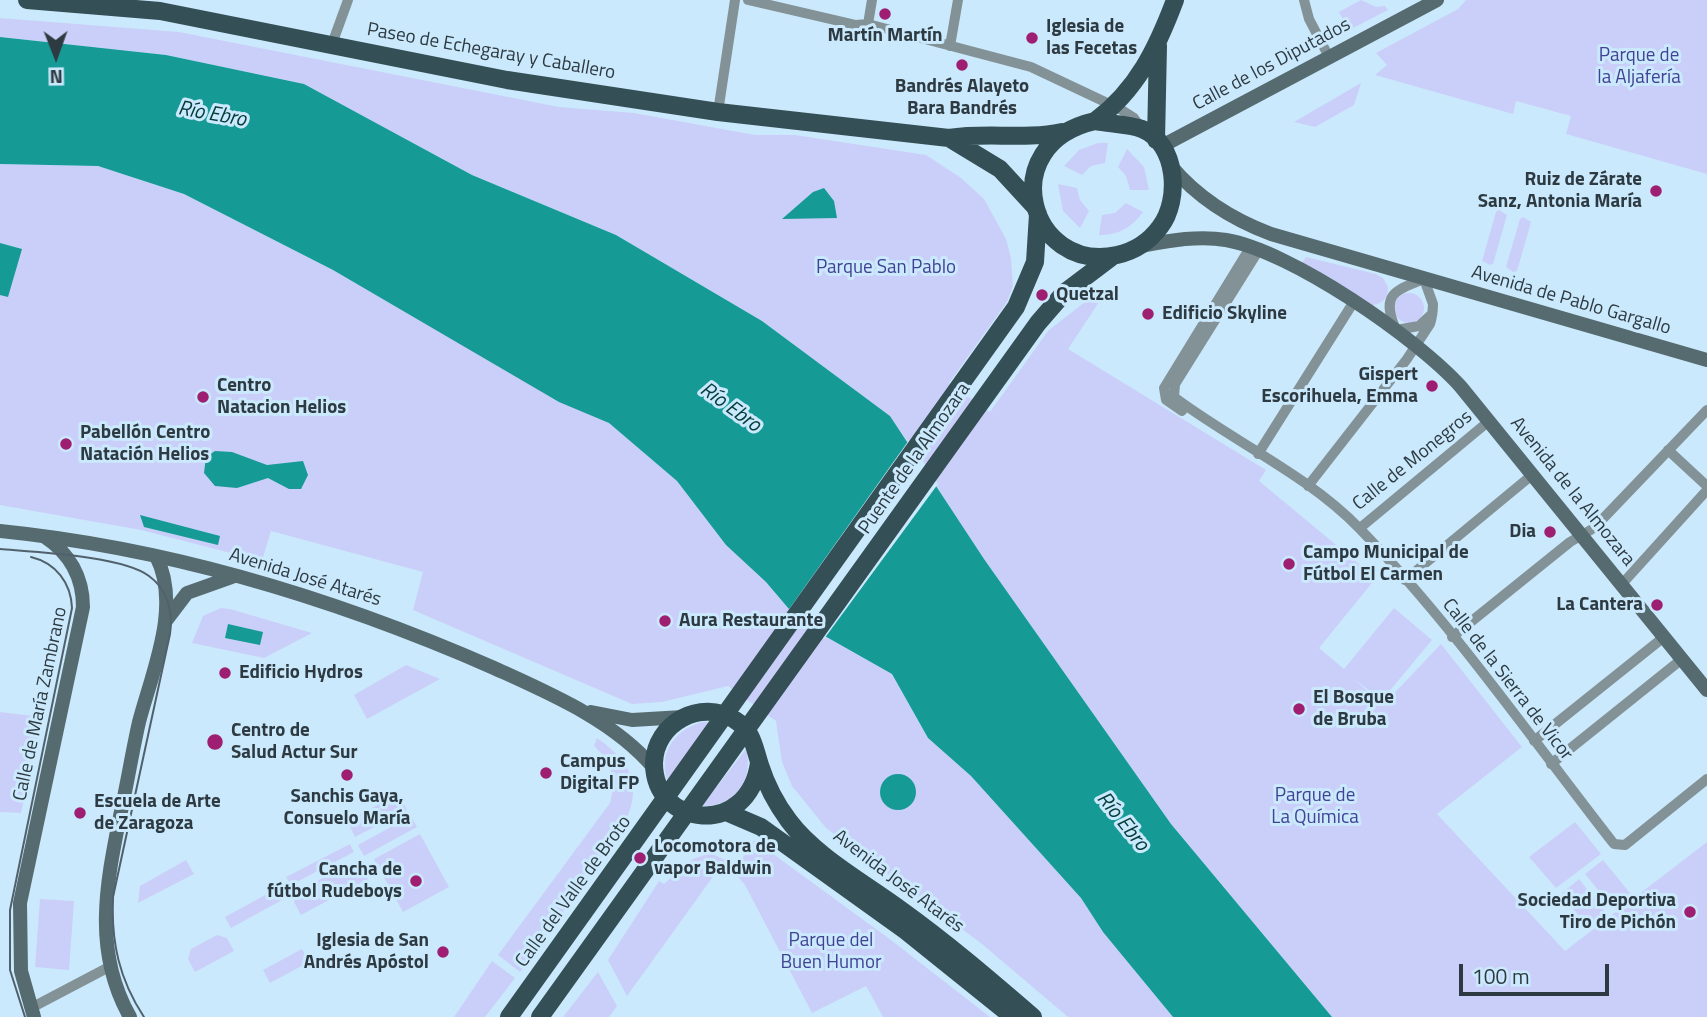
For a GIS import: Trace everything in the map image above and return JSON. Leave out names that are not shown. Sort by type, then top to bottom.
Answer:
[{"type":"main road","name":"Paseo de Echegaray y Caballero","points":[[27,0],[160,10],[507,80],[718,112],[949,138],[1034,137],[1062,132]]},
{"type":"main road","points":[[1095,121],[1141,128],[1159,143],[1171,166],[1173,190],[1170,210],[1160,228],[1141,246],[1113,256],[1085,255],[1068,249],[1054,238],[1036,211],[1032,186],[1037,165],[1047,148],[1062,132],[1095,121],[1133,87],[1158,45],[1175,0]]},
{"type":"main road","name":"Calle de los Diputados","points":[[1159,143],[1437,0]]},
{"type":"main road","points":[[1158,45],[1159,143]]},
{"type":"main road","name":"Paseo de Echegaray y Caballero","points":[[949,138],[1000,169],[1036,211]]},
{"type":"main road","name":"Avenida de Pablo Gargallo","points":[[1171,166],[1199,197],[1256,229],[1707,360]]},
{"type":"main road","name":"Puente de la Almozara","points":[[745,687],[1016,307],[1035,262],[1036,211]]},
{"type":"main road","name":"Avenida de la Almozara","points":[[1141,246],[1211,238],[1256,247],[1353,303],[1417,345],[1451,375],[1706,685]]},
{"type":"main road","name":"Puente de la Almozara","points":[[748,731],[1038,323],[1064,293],[1113,256]]},
{"type":"main road","name":"Avenida José Atarés","points":[[0,531],[156,556],[234,576],[456,652],[583,710],[632,743],[654,768],[667,798]]},
{"type":"main road","name":"Calle de María Zambrano","points":[[32,1012],[19,953],[20,903],[83,607],[76,570],[60,549],[44,536]]},
{"type":"main road","points":[[130,1017],[109,967],[104,921],[110,868],[139,722],[163,627],[164,581],[156,556]]},
{"type":"main road","points":[[163,627],[187,593],[234,576]]},
{"type":"main road","name":"Calle del Valle de Broto","points":[[509,1017],[745,687]]},
{"type":"main road","name":"Avenida José Atarés","points":[[583,710],[632,720],[683,717],[708,712],[726,715]]},
{"type":"main road","points":[[540,1017],[748,731],[726,715]]},
{"type":"main road","points":[[654,768],[656,751],[665,732],[683,717]]},
{"type":"main road","name":"Avenida José Atarés","points":[[748,731],[759,763],[784,813],[802,836],[927,929],[1033,1017]]},
{"type":"main road","points":[[726,812],[750,794],[759,763]]},
{"type":"main road","points":[[667,798],[688,813]]},
{"type":"main road","name":"Avenida José Atarés","points":[[688,813],[707,816],[726,812],[754,822],[906,931],[1013,1017]]},
{"type":"street","points":[[332,44],[348,0]]},
{"type":"street","points":[[718,112],[735,0]]},
{"type":"street","points":[[748,0],[856,25],[868,24],[1031,66],[1130,115],[1141,128]]},
{"type":"street","points":[[868,24],[872,0]]},
{"type":"street","points":[[950,46],[958,0]]},
{"type":"street","points":[[1304,0],[1309,19],[1329,57]]},
{"type":"street","name":"Calle de la Sierra de Vicor","points":[[1256,247],[1164,388],[1166,400],[1200,418],[1308,486],[1360,528],[1452,637],[1614,844],[1625,845],[1707,779]]},
{"type":"street","points":[[1308,486],[1417,345],[1432,314],[1432,300],[1424,279],[1398,289],[1391,297],[1389,312],[1396,330],[1419,326],[1432,314]]},
{"type":"street","points":[[1258,454],[1353,303]]},
{"type":"street","points":[[1452,637],[1581,535],[1594,528],[1707,410]]},
{"type":"street","name":"Calle de Monegros","points":[[1360,528],[1489,421]]},
{"type":"street","points":[[1622,584],[1707,488],[1668,450]]},
{"type":"street","points":[[1405,580],[1532,475]]},
{"type":"street","points":[[1534,741],[1664,637]]},
{"type":"street","points":[[1551,764],[1682,659]]},
{"type":"street","points":[[32,1012],[109,967]]},
{"type":"green space","points":[[1361,0],[1376,7],[1385,6],[1388,10],[1349,30],[1339,12]]},
{"type":"green space","name":"Parque de la Aljafería","points":[[1466,0],[1707,0],[1707,174],[1566,134],[1571,116],[1516,101],[1513,114],[1375,75],[1387,65],[1376,53],[1458,9]]},
{"type":"green space","points":[[0,18],[179,32],[559,107],[634,113],[755,135],[795,135],[926,155],[961,178],[984,199],[1006,239],[1011,258],[1013,286],[1007,302],[949,383],[990,412],[1048,331],[1095,294],[1101,299],[1068,349],[1266,470],[1259,481],[1376,578],[1319,648],[1344,669],[1394,608],[1432,640],[1382,700],[1355,680],[1383,705],[1441,644],[1522,747],[1437,814],[1565,951],[1707,842],[1707,1017],[1332,1017],[1171,824],[984,559],[890,416],[762,321],[616,235],[472,175],[304,84],[166,55],[0,37]]},
{"type":"green space","points":[[1361,83],[1354,105],[1315,127],[1294,122]]},
{"type":"green space","points":[[1098,143],[1108,143],[1105,163],[1091,166],[1082,175],[1064,166],[1079,150]]},
{"type":"green space","points":[[1127,149],[1144,167],[1149,190],[1130,190],[1126,176],[1118,167]]},
{"type":"green space","points":[[0,164],[98,166],[184,194],[333,270],[559,401],[609,423],[677,481],[726,545],[766,582],[800,622],[892,674],[928,738],[971,776],[1081,898],[1103,932],[1173,1017],[1068,1017],[982,944],[826,828],[792,786],[782,762],[776,721],[728,686],[662,702],[632,704],[413,610],[423,572],[271,531],[262,561],[141,530],[0,505]]},
{"type":"green space","points":[[1058,184],[1077,188],[1080,200],[1089,211],[1080,228],[1063,211]]},
{"type":"green space","points":[[1126,203],[1143,212],[1124,230],[1099,235],[1102,215],[1115,213]]},
{"type":"green space","points":[[1499,210],[1507,215],[1493,264],[1490,265],[1482,261],[1496,212]]},
{"type":"green space","points":[[1523,217],[1531,222],[1517,271],[1513,272],[1506,267],[1520,219]]},
{"type":"green space","points":[[1306,257],[1376,274],[1383,278],[1388,287],[1385,298],[1380,303],[1369,305],[1302,263]]},
{"type":"green space","points":[[1409,293],[1420,297],[1424,308],[1420,319],[1409,323],[1398,319],[1394,308],[1398,297]]},
{"type":"green space","points":[[221,608],[312,633],[264,658],[192,643],[203,616]]},
{"type":"green space","points":[[406,665],[440,679],[367,719],[354,695]]},
{"type":"green space","points":[[0,712],[42,717],[21,813],[0,812]]},
{"type":"green space","points":[[702,722],[711,722],[669,784],[665,763],[670,745],[683,731]]},
{"type":"green space","points":[[597,738],[620,757],[632,778],[632,802],[628,815],[621,830],[520,972],[498,955],[610,803],[613,780],[609,765],[594,746]]},
{"type":"green space","points":[[746,749],[747,771],[740,789],[724,802],[702,806]]},
{"type":"green space","points":[[399,794],[407,810],[355,837],[347,821]]},
{"type":"green space","points":[[411,816],[417,827],[364,856],[358,845]]},
{"type":"green space","points":[[1575,822],[1601,854],[1556,888],[1529,857]]},
{"type":"green space","points":[[420,834],[449,887],[403,912],[374,859]]},
{"type":"green space","name":"Parque del Buen Humor","points":[[754,840],[891,940],[990,1017],[883,1017],[866,986],[812,1013],[745,885],[734,872]]},
{"type":"green space","points":[[350,844],[354,852],[291,885],[286,877]]},
{"type":"green space","points":[[710,853],[725,860],[627,996],[608,960],[659,881],[664,884],[693,859]]},
{"type":"green space","points":[[186,860],[194,874],[138,903],[140,886]]},
{"type":"green space","points":[[1603,860],[1630,893],[1612,907],[1585,874]]},
{"type":"green space","points":[[350,863],[361,866],[368,879],[301,915],[294,902],[297,892]]},
{"type":"green space","points":[[1579,879],[1605,912],[1587,926],[1561,894]]},
{"type":"green space","points":[[278,888],[284,899],[231,928],[225,917]]},
{"type":"green space","points":[[40,899],[74,901],[69,970],[35,967]]},
{"type":"green space","points":[[217,935],[227,938],[234,951],[195,972],[188,959],[191,949]]},
{"type":"green space","points":[[302,949],[309,962],[270,983],[263,970]]},
{"type":"green space","points":[[492,961],[515,978],[485,1017],[454,1017]]},
{"type":"green space","points":[[598,972],[617,1006],[609,1017],[563,1017]]},
{"type":"water","name":"Río Ebro","points":[[0,37],[166,55],[304,84],[472,175],[616,235],[762,321],[890,416],[984,559],[1171,824],[1332,1017],[1173,1017],[1103,932],[1081,898],[971,776],[928,738],[892,674],[800,622],[766,582],[726,545],[677,481],[609,423],[559,402],[333,270],[184,194],[98,166],[0,164]]},
{"type":"water","points":[[824,188],[834,201],[837,218],[782,219],[813,192]]},
{"type":"water","points":[[0,243],[22,249],[8,297],[0,295]]},
{"type":"water","points":[[215,451],[232,452],[267,465],[303,461],[308,475],[301,489],[289,489],[268,478],[237,488],[215,486],[204,473],[206,457]]},
{"type":"water","points":[[140,515],[220,536],[218,545],[144,527]]},
{"type":"water","points":[[228,624],[263,632],[260,645],[225,638]]},
{"type":"water","points":[[898,774],[910,780],[916,792],[910,804],[898,810],[886,804],[880,792],[886,780]]},
{"type":"pier","points":[[909,440],[938,484],[824,639],[798,624],[787,612]]},
{"type":"tram line","points":[[0,549],[100,559],[137,569],[161,588],[168,602],[170,634],[113,897],[113,929],[118,960],[128,989],[144,1017]]},
{"type":"tram line","points":[[25,1017],[10,970],[10,910],[72,608],[69,590],[61,575],[48,564],[31,557]]},
{"type":"place","name":"Martín Martín","points":[[885,14]]},
{"type":"place","name":"Iglesia de las Fecetas","points":[[1032,38]]},
{"type":"place","name":"Bandrés Alayeto Bara Bandrés","points":[[962,65]]},
{"type":"place","name":"Ruiz de Zárate Sanz, Antonia María","points":[[1656,191]]},
{"type":"place","name":"Quetzal","points":[[1042,295]]},
{"type":"place","name":"Edificio Skyline","points":[[1148,314]]},
{"type":"place","name":"Gispert Escorihuela, Emma","points":[[1432,386]]},
{"type":"place","name":"Centro Natacion Helios","points":[[203,397]]},
{"type":"place","name":"Pabellón Centro Natación Helios","points":[[66,444]]},
{"type":"place","name":"Dia","points":[[1550,532]]},
{"type":"place","name":"Campo Municipal de Fútbol El Carmen","points":[[1289,564]]},
{"type":"place","name":"La Cantera","points":[[1657,605]]},
{"type":"place","name":"Aura Restaurante","points":[[665,621]]},
{"type":"place","name":"Edificio Hydros","points":[[225,673]]},
{"type":"place","name":"El Bosque de Bruba","points":[[1299,709]]},
{"type":"place","name":"Centro de Salud Actur Sur","points":[[215,742]]},
{"type":"place","name":"Campus Digital FP","points":[[546,773]]},
{"type":"place","name":"Sanchis Gaya, Consuelo María","points":[[347,775]]},
{"type":"place","name":"Escuela de Arte de Zaragoza","points":[[80,813]]},
{"type":"place","name":"Locomotora de vapor Baldwin","points":[[640,858]]},
{"type":"place","name":"Cancha de fútbol Rudeboys","points":[[416,881]]},
{"type":"place","name":"Sociedad Deportiva Tiro de Pichón","points":[[1690,912]]},
{"type":"place","name":"Iglesia de San Andrés Apóstol","points":[[443,952]]},
{"type":"park label","name":"Parque San Pablo","points":[[886,268]]},
{"type":"park label","name":"Parque de La Química","points":[[1315,807]]}]
